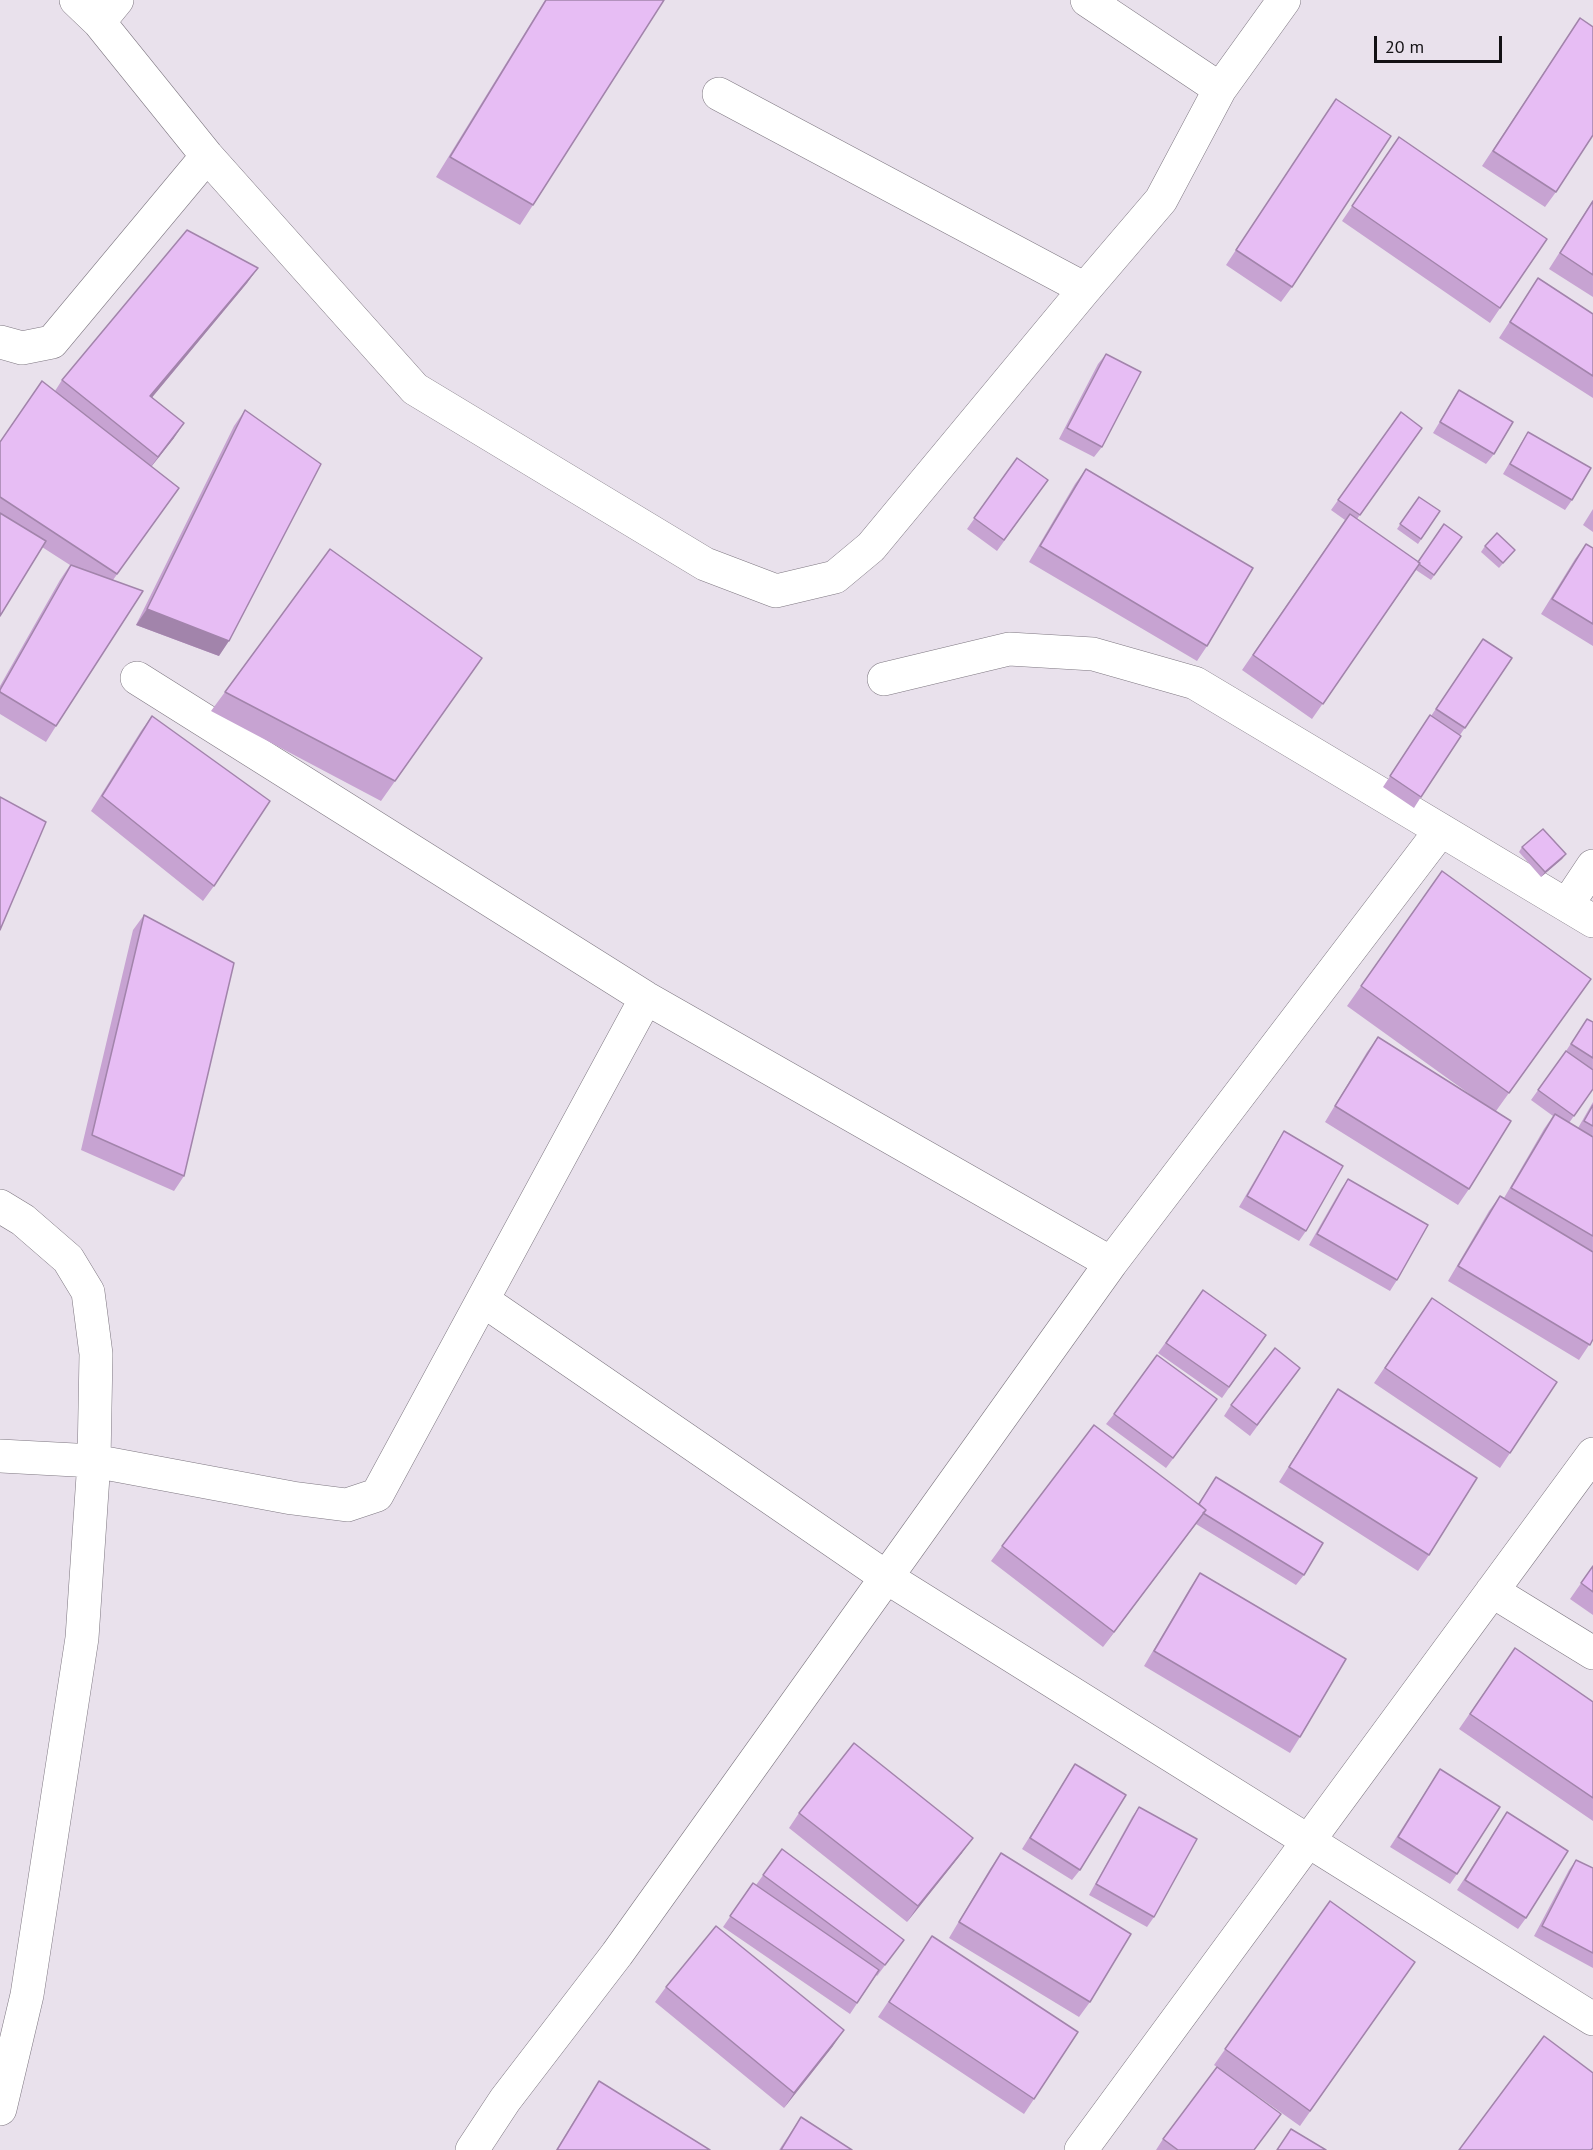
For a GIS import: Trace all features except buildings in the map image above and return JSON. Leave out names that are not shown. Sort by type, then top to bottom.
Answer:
[{"type":"street","points":[[1087,0],[1220,89]]},
{"type":"street","points":[[97,7],[207,156],[415,389],[705,564],[776,591],[835,577],[871,547],[1161,200],[1220,89],[1284,0]]},
{"type":"street","points":[[719,94],[1085,289]]},
{"type":"street","points":[[0,342],[22,348],[52,342],[207,156]]},
{"type":"street","points":[[884,679],[1009,649],[1093,654],[1195,683],[1580,913],[1593,866]]},
{"type":"street","points":[[137,678],[646,998],[1111,1263]]},
{"type":"street","points":[[472,2150],[505,2100],[617,1953],[1111,1263],[1441,830]]},
{"type":"street","points":[[0,1456],[94,1461],[292,1498],[347,1505],[377,1495],[646,998]]},
{"type":"street","points":[[0,1206],[23,1220],[68,1259],[88,1292],[96,1354],[94,1461],[82,1638],[27,1995],[0,2109]]},
{"type":"street","points":[[484,1301],[886,1577],[1593,2019]]},
{"type":"street","points":[[1081,2150],[1593,1454]]},
{"type":"street","points":[[1492,1591],[1593,1653]]}]
